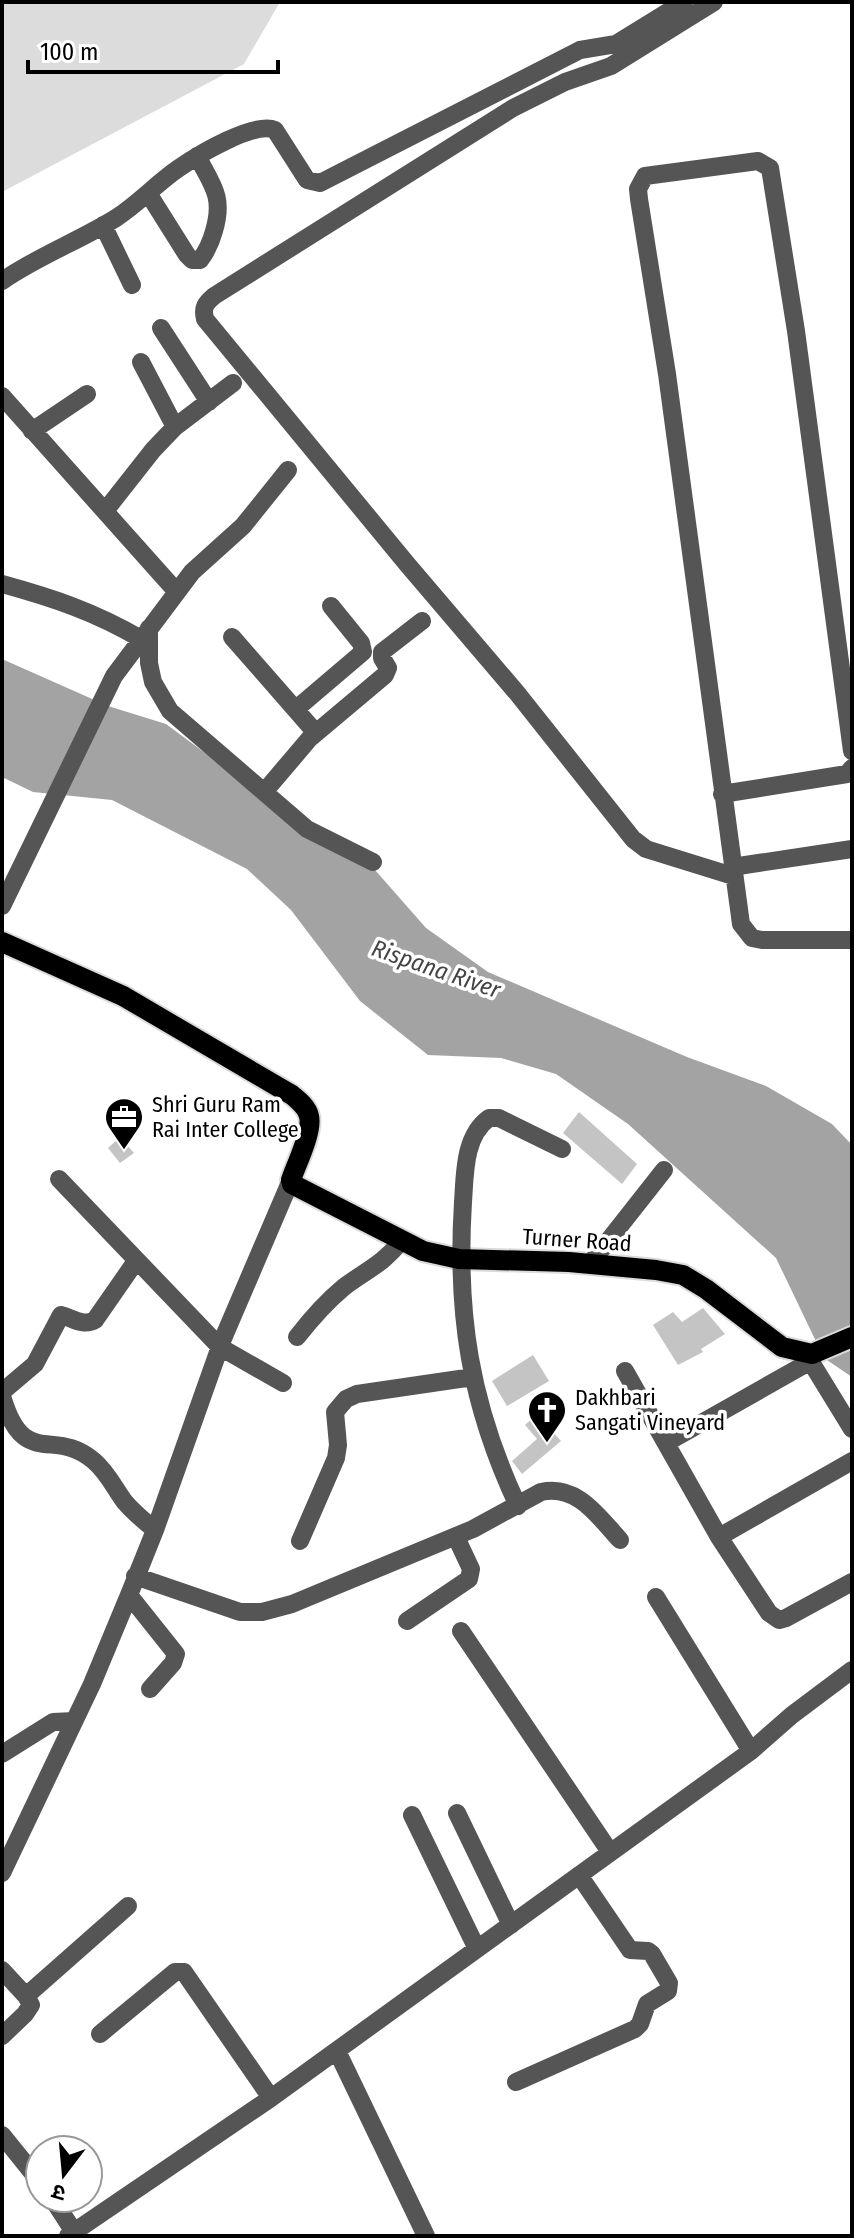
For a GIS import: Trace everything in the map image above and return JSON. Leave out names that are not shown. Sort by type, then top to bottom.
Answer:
[{"type":"main road","points":[[2,942],[123,996],[292,1095],[309,1116],[309,1129],[291,1180]]},
{"type":"main road","name":"Turner Road","points":[[291,1180],[292,1184],[423,1251],[459,1259],[590,1264],[683,1275],[782,1347],[810,1356]]},
{"type":"main road","points":[[810,1356],[852,1337]]},
{"type":"street","points":[[2,281],[28,263],[134,206],[178,168],[197,156],[242,135],[268,127],[279,135],[307,180],[320,183],[580,50],[616,44],[684,2]]},
{"type":"street","points":[[714,2],[611,66],[565,82],[513,108],[214,296],[203,311],[205,319],[517,693],[633,839],[655,852],[732,872],[852,849]]},
{"type":"street","points":[[148,193],[187,255],[192,260],[200,260],[210,244],[219,201],[197,156]]},
{"type":"street","points":[[852,751],[796,331],[770,168],[758,161],[645,176],[638,189],[639,199],[671,403],[741,924],[752,938],[852,940]]},
{"type":"street","points":[[103,225],[132,285]]},
{"type":"street","points":[[161,328],[209,402]]},
{"type":"street","points":[[141,362],[175,427]]},
{"type":"street","points":[[105,511],[175,427],[233,383]]},
{"type":"street","points":[[32,431],[87,394]]},
{"type":"street","points":[[2,396],[176,591]]},
{"type":"street","points":[[2,906],[114,676],[192,572],[243,526],[288,470]]},
{"type":"street","points":[[2,584],[51,598],[145,634]]},
{"type":"street","points":[[296,709],[363,652],[361,643],[331,606]]},
{"type":"street","points":[[265,791],[316,733],[385,675],[388,668],[382,652],[422,621]]},
{"type":"street","points":[[145,634],[153,682],[170,711],[307,829],[373,862]]},
{"type":"street","points":[[232,637],[316,733]]},
{"type":"street","points":[[722,794],[847,774],[852,768]]},
{"type":"street","points":[[518,1506],[488,1435],[464,1327],[459,1259],[466,1169],[473,1133],[489,1118],[499,1118],[562,1149]]},
{"type":"street","points":[[590,1264],[664,1170]]},
{"type":"street","points":[[59,1179],[220,1347],[283,1383]]},
{"type":"street","points":[[2,1873],[129,1595],[220,1347],[291,1180]]},
{"type":"street","points":[[297,1337],[328,1301],[380,1264],[402,1240]]},
{"type":"street","points":[[136,1261],[95,1320],[79,1322],[61,1315],[35,1364],[2,1394],[13,1426],[26,1439],[39,1445],[68,1447],[82,1452],[104,1471],[125,1503],[155,1530]]},
{"type":"street","points":[[666,1443],[810,1356],[852,1429]]},
{"type":"street","points":[[625,1371],[719,1537],[769,1613],[779,1620],[852,1582]]},
{"type":"street","points":[[300,1541],[336,1458],[335,1412],[339,1405],[357,1394],[473,1377]]},
{"type":"street","points":[[719,1537],[852,1461]]},
{"type":"street","points":[[135,1576],[240,1612],[262,1612],[292,1604],[456,1537],[541,1492],[562,1490],[590,1507],[620,1540]]},
{"type":"street","points":[[407,1621],[469,1579],[471,1569],[456,1537]]},
{"type":"street","points":[[129,1595],[176,1654],[176,1659],[150,1689]]},
{"type":"street","points":[[656,1597],[751,1751]]},
{"type":"street","points":[[461,1631],[610,1852]]},
{"type":"street","points":[[60,2214],[71,2234],[271,2098],[751,1751],[792,1715],[852,1670]]},
{"type":"street","points":[[2,1754],[53,1722],[74,1721]]},
{"type":"street","points":[[457,1813],[511,1925]]},
{"type":"street","points":[[412,1815],[477,1949]]},
{"type":"street","points":[[516,2082],[635,2029],[647,2004],[668,1991],[669,1983],[652,1954],[630,1950],[579,1875]]},
{"type":"street","points":[[26,1996],[128,1906]]},
{"type":"street","points":[[2,1970],[31,2005],[2,2036]]},
{"type":"street","points":[[100,2034],[175,1972],[184,1972],[271,2098]]},
{"type":"street","points":[[337,2051],[426,2236]]},
{"type":"street","points":[[2,2135],[24,2162]]},
{"type":"shaded area","points":[[2,2],[280,2],[244,64],[2,192]]},
{"type":"water","name":"Rispana River","points":[[2,659],[108,706],[166,724],[262,795],[368,862],[426,928],[488,972],[687,1057],[766,1086],[832,1124],[852,1145],[852,1377],[824,1358],[776,1258],[628,1124],[556,1074],[501,1058],[428,1055],[360,1001],[291,910],[247,869],[112,800],[33,792],[2,777]]},
{"type":"building","points":[[579,1112],[637,1164],[622,1184],[563,1133]]},
{"type":"building","points":[[120,1137],[134,1153],[120,1163],[108,1148]]},
{"type":"building","points":[[703,1308],[725,1334],[701,1349],[703,1352],[678,1365],[653,1325],[673,1312],[682,1322]]},
{"type":"building","points":[[533,1355],[549,1381],[507,1406],[492,1381]]},
{"type":"building","points":[[537,1414],[561,1441],[522,1474],[512,1461],[537,1439],[525,1425]]},
{"type":"place","name":"Shri Guru Ram Rai Inter College","points":[[124,1151]]},
{"type":"place","name":"Dakhbari Sangati Vineyard","points":[[547,1444]]}]
